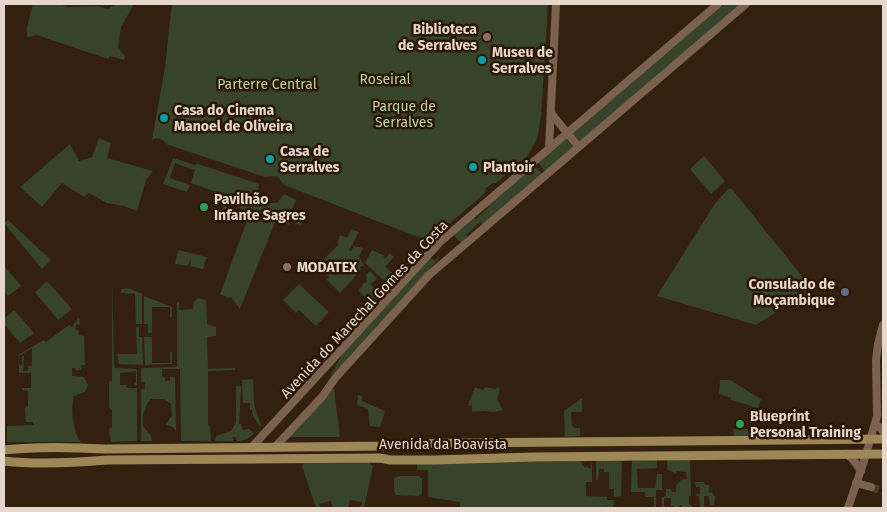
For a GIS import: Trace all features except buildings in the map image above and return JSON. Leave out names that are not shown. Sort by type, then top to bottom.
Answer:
[{"type":"main road","points":[[549,148],[556,4]]},
{"type":"main road","name":"Avenida do Marechal Gomes da Costa","points":[[252,448],[440,242],[718,4]]},
{"type":"main road","name":"Avenida do Marechal Gomes da Costa","points":[[275,447],[428,275],[746,4]]},
{"type":"main road","points":[[551,112],[578,146]]},
{"type":"main road","points":[[848,508],[877,416],[877,353],[883,325]]},
{"type":"main road","points":[[314,379],[322,387],[328,389]]},
{"type":"main road","points":[[875,423],[883,430]]},
{"type":"main road","name":"Avenida da Boavista","points":[[4,450],[69,447],[105,449],[252,448],[466,443],[883,439]]},
{"type":"main road","points":[[264,460],[275,447]]},
{"type":"main road","points":[[251,460],[252,448]]},
{"type":"main road","points":[[847,454],[861,471]]},
{"type":"main road","name":"Avenida da Boavista","points":[[4,461],[26,464],[107,460],[380,458],[390,460],[435,460],[562,456],[883,454]]},
{"type":"main road","points":[[856,483],[871,487]]},
{"type":"green space","points":[[33,4],[77,4],[62,5],[68,7],[97,6],[108,9],[116,4],[132,4],[133,6],[121,27],[118,47],[125,56],[124,60],[110,56],[108,59],[37,35],[27,37],[27,27]]},
{"type":"green space","name":"Parque de Serralves","points":[[173,4],[548,4],[541,117],[537,139],[527,157],[496,183],[486,188],[485,193],[434,237],[426,240],[284,185],[277,176],[265,177],[166,144],[160,139],[152,140],[165,68]]},
{"type":"green space","points":[[724,4],[741,4],[580,141],[572,135],[572,132]]},
{"type":"green space","points":[[99,138],[111,143],[107,158],[153,171],[146,180],[137,211],[107,203],[89,193],[84,197],[62,183],[42,207],[20,187],[70,144],[79,161],[92,157]]},
{"type":"green space","points":[[566,138],[573,147],[545,171],[538,162]]},
{"type":"green space","points":[[704,156],[725,181],[711,194],[690,169]]},
{"type":"green space","points":[[173,158],[259,184],[258,194],[266,203],[277,203],[284,194],[296,200],[290,215],[303,220],[301,226],[291,221],[289,225],[276,220],[240,309],[231,297],[228,298],[220,294],[249,215],[245,210],[229,203],[223,216],[220,217],[227,196],[191,183],[195,170],[175,163],[170,178],[190,185],[187,192],[163,184]]},
{"type":"green space","points":[[534,165],[542,174],[482,225],[480,222],[466,235],[467,237],[461,243],[453,234],[473,217],[476,219],[489,207],[487,204]]},
{"type":"green space","points":[[728,189],[732,189],[809,285],[809,291],[756,325],[657,296],[714,205]]},
{"type":"green space","points":[[8,220],[51,260],[42,269],[4,223]]},
{"type":"green space","points":[[351,229],[359,232],[349,250],[351,251],[354,246],[363,248],[359,256],[364,266],[361,266],[360,271],[340,293],[326,279],[329,278],[327,274],[317,266],[339,244],[340,235],[347,238]]},
{"type":"green space","points":[[178,250],[207,257],[203,269],[190,266],[191,258],[188,266],[175,264]]},
{"type":"green space","points":[[372,250],[385,256],[383,257],[385,259],[390,253],[394,257],[385,267],[394,274],[400,268],[403,271],[390,286],[365,263]]},
{"type":"green space","points":[[430,257],[435,261],[439,257],[439,259],[329,378],[344,351]]},
{"type":"green space","points":[[4,266],[21,286],[8,296],[4,291]]},
{"type":"green space","points":[[370,271],[377,279],[370,284],[378,292],[385,286],[388,287],[373,304],[359,290],[367,282],[366,275]]},
{"type":"green space","points":[[47,281],[72,309],[58,320],[35,292]]},
{"type":"green space","points":[[112,282],[115,368],[137,369],[137,385],[135,385],[136,371],[120,373],[120,385],[126,385],[127,388],[137,388],[137,441],[111,442],[109,429],[112,427],[112,410],[109,407],[109,382],[112,381]]},
{"type":"green space","points":[[299,284],[329,312],[316,326],[299,310],[296,313],[283,300]]},
{"type":"green space","points":[[128,288],[142,294],[142,324],[136,324],[135,294],[120,293],[122,289]]},
{"type":"green space","points":[[144,296],[172,307],[172,317],[170,317],[170,307],[152,307],[152,333],[148,333],[148,324],[144,324]]},
{"type":"green space","points":[[198,298],[206,300],[207,324],[216,327],[216,336],[207,337],[208,369],[235,368],[235,370],[208,371],[208,424],[211,441],[181,441],[180,369],[162,369],[162,377],[165,377],[165,381],[170,381],[170,377],[175,377],[176,431],[173,427],[166,425],[172,415],[171,404],[164,399],[151,399],[145,408],[143,420],[144,427],[152,441],[141,441],[141,389],[145,389],[145,382],[141,382],[141,368],[177,367],[177,302],[179,302],[179,310],[193,309],[194,302]]},
{"type":"green space","points":[[14,310],[34,333],[20,343],[4,324],[4,319]]},
{"type":"green space","points":[[79,317],[80,324],[76,325],[76,330],[78,330],[79,335],[84,336],[85,365],[81,365],[81,370],[72,368],[72,376],[84,377],[88,385],[85,392],[74,396],[72,414],[74,426],[81,442],[7,442],[7,426],[34,425],[33,422],[26,422],[25,408],[28,407],[28,391],[22,390],[22,388],[31,388],[31,373],[19,373],[19,365],[22,365],[22,356],[24,356],[23,371],[28,371],[28,366],[32,366],[32,348],[18,355],[44,340],[46,342],[69,325],[72,327]]},
{"type":"green space","points":[[136,327],[139,327],[139,337],[142,337],[143,365],[119,364],[117,354],[137,354]]},
{"type":"green space","points":[[144,337],[152,337],[152,363],[170,363],[170,352],[172,352],[172,364],[145,365]]},
{"type":"green space","points":[[253,379],[254,404],[260,427],[253,416],[252,410],[250,410],[250,403],[243,403],[242,380]]},
{"type":"green space","points":[[720,380],[730,380],[761,399],[758,408],[731,400],[731,398],[719,394]]},
{"type":"green space","points":[[236,386],[241,386],[239,424],[241,424],[243,430],[249,429],[254,433],[242,441],[237,441],[236,437],[233,437],[233,441],[215,441],[216,436],[231,431],[236,422]]},
{"type":"green space","points":[[475,387],[483,390],[485,387],[496,389],[497,387],[500,389],[497,399],[503,410],[472,412],[472,406],[468,405]]},
{"type":"green space","points":[[334,389],[340,437],[288,437]]},
{"type":"green space","points":[[358,395],[362,396],[362,401],[385,411],[380,427],[370,426],[368,409],[357,405]]},
{"type":"green space","points":[[582,398],[582,412],[571,412],[572,426],[580,428],[580,436],[565,437],[564,411]]},
{"type":"green space","points":[[733,429],[781,429],[781,435],[734,436]]},
{"type":"green space","points":[[657,460],[657,468],[637,469],[638,488],[655,488],[657,474],[662,474],[662,490],[656,490],[656,508],[654,508],[654,497],[645,497],[645,492],[631,492],[632,461]]},
{"type":"green space","points":[[667,460],[690,460],[691,496],[689,496],[689,505],[692,505],[692,508],[682,508],[682,505],[679,508],[675,508],[671,506],[671,498],[664,498],[664,508],[662,508],[662,497],[666,496],[666,489],[676,492],[676,486],[681,480],[687,479],[686,472],[676,471],[676,473],[667,470]]},
{"type":"green space","points":[[581,461],[583,466],[591,468],[592,461],[592,482],[586,482],[586,496],[607,497],[607,500],[614,500],[613,508],[608,508],[607,505],[607,508],[460,508],[460,502],[428,497],[428,470],[417,470],[417,462]]},
{"type":"green space","points":[[596,461],[622,461],[621,496],[614,497],[614,489],[609,489],[609,472],[599,469],[598,480],[596,480]]},
{"type":"green space","points":[[368,462],[373,466],[364,508],[361,508],[362,502],[350,500],[348,508],[333,508],[331,501],[319,504],[320,508],[316,508],[302,466],[304,463]]},
{"type":"green space","points":[[418,476],[422,479],[422,494],[417,496],[396,495],[394,491],[394,478]]},
{"type":"green space","points":[[695,482],[704,482],[705,485],[709,485],[709,492],[715,496],[714,505],[710,505],[709,496],[704,496],[704,508],[700,508],[699,496],[696,496],[696,494],[700,494],[700,487],[696,487]]},
{"type":"tunnel","points":[[871,487],[883,491]]},
{"type":"place","name":"Biblioteca de Serralves","points":[[487,37]]},
{"type":"place","name":"Museu de Serralves","points":[[482,60]]},
{"type":"place","name":"Casa do Cinema Manoel de Oliveira","points":[[164,118]]},
{"type":"place","name":"Casa de Serralves","points":[[270,159]]},
{"type":"place","name":"Plantoir","points":[[473,167]]},
{"type":"place","name":"Pavilhão Infante Sagres","points":[[204,207]]},
{"type":"place","name":"MODATEX","points":[[287,267]]},
{"type":"place","name":"Consulado de Moçambique","points":[[845,292]]},
{"type":"place","name":"Blueprint Personal Training","points":[[740,424]]},
{"type":"park label","name":"Roseiral","points":[[385,79]]},
{"type":"park label","name":"Parterre Central","points":[[267,84]]}]
